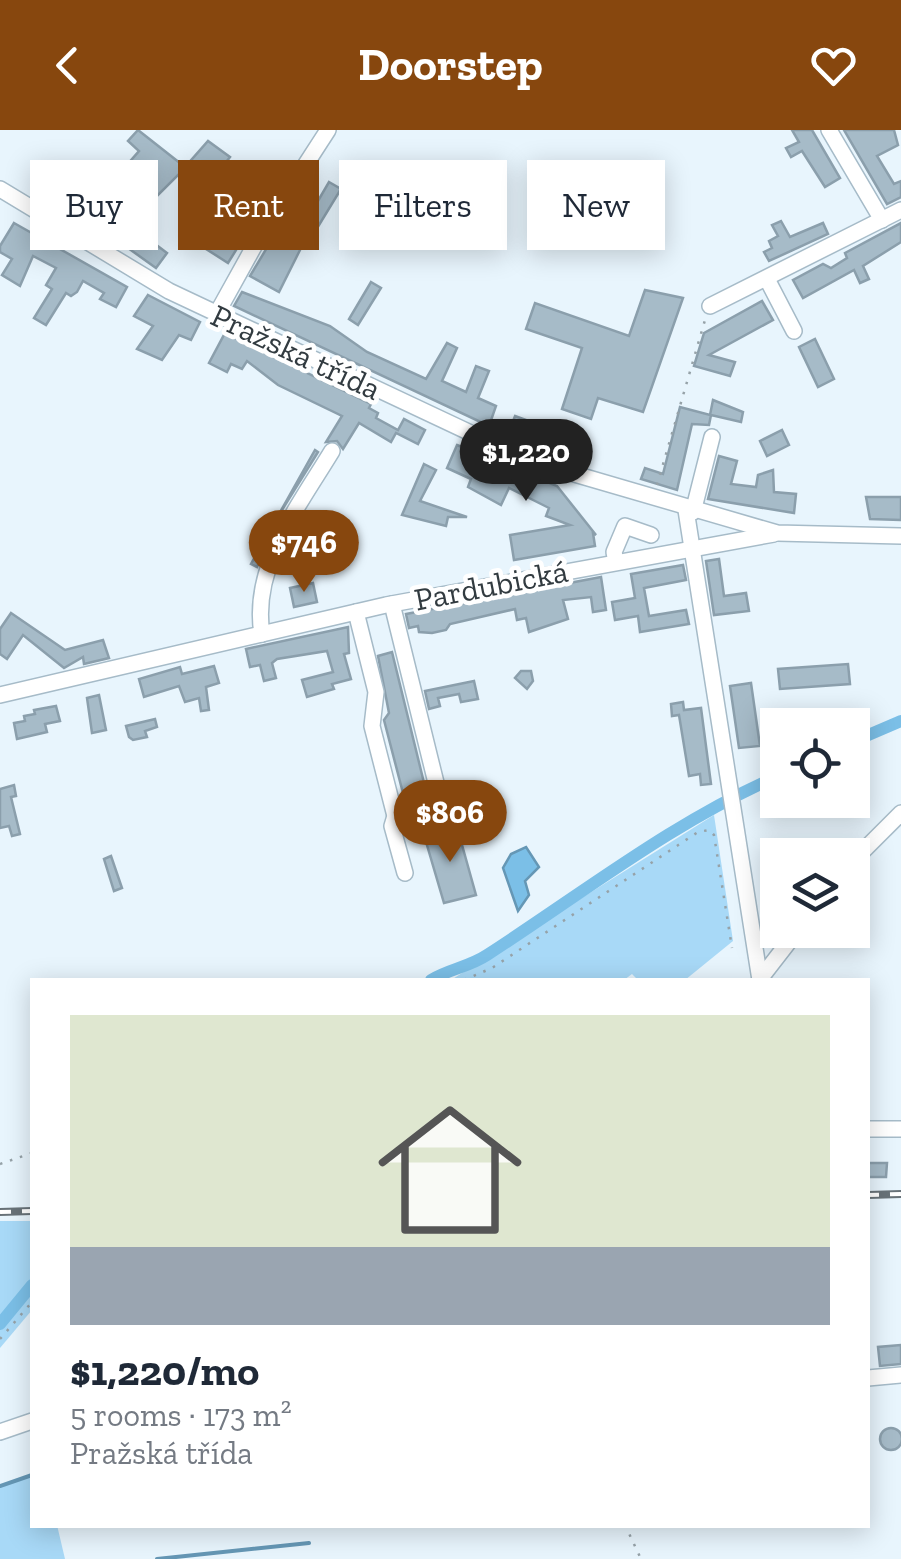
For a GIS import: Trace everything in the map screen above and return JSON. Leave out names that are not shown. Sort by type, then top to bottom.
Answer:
[{"type":"street","points":[[216,315],[262,232],[328,130]]},
{"type":"street","points":[[829,130],[882,220]]},
{"type":"street","name":"Pražská třída","points":[[0,189],[130,269],[216,315],[530,461],[690,511],[778,533],[901,536]]},
{"type":"street","points":[[710,306],[901,210]]},
{"type":"street","points":[[767,278],[794,331]]},
{"type":"street","points":[[712,436],[690,511],[691,548],[760,978]]},
{"type":"street","points":[[262,634],[258,602],[263,575],[332,451]]},
{"type":"street","points":[[616,562],[614,552],[625,526],[651,535]]},
{"type":"street","name":"Pardubická","points":[[0,695],[392,604],[778,533]]},
{"type":"street","points":[[392,604],[440,799],[395,816]]},
{"type":"street","points":[[356,612],[376,692],[372,726],[405,873]]},
{"type":"street","points":[[870,844],[901,813]]},
{"type":"street","points":[[762,978],[784,948]]},
{"type":"street","points":[[870,1129],[901,1129]]},
{"type":"street","points":[[870,1378],[901,1375]]},
{"type":"street","points":[[0,1432],[30,1423]]},
{"type":"path","points":[[656,487],[710,306]]},
{"type":"path","points":[[469,978],[492,968],[668,851],[709,830],[714,836],[732,948]]},
{"type":"path","points":[[0,1164],[30,1154]]},
{"type":"path","points":[[0,1339],[30,1304]]},
{"type":"path","points":[[626,1528],[641,1559]]},
{"type":"shaded area","points":[[714,815],[733,941],[687,978],[636,978],[632,974],[627,978],[454,978]]},
{"type":"shaded area","points":[[526,847],[539,867],[525,881],[529,895],[518,911],[503,868],[511,854]]},
{"type":"shaded area","points":[[0,1221],[30,1221],[30,1312],[0,1348]]},
{"type":"shaded area","points":[[30,1477],[30,1528],[58,1528],[65,1559],[0,1559],[0,1487]]},
{"type":"building","points":[[138,130],[178,161],[178,175],[158,195],[158,160],[131,160],[139,151],[128,141]]},
{"type":"building","points":[[792,130],[812,130],[840,178],[825,187],[802,151],[791,157],[786,148],[799,142]]},
{"type":"building","points":[[844,130],[894,130],[898,145],[877,156],[894,184],[901,181],[901,197],[887,204]]},
{"type":"building","points":[[208,141],[230,157],[228,160],[191,160]]},
{"type":"building","points":[[329,182],[339,188],[319,225],[319,199]]},
{"type":"building","points":[[781,221],[790,237],[823,223],[828,234],[769,261],[764,252],[772,248],[769,241],[778,236],[772,225]]},
{"type":"building","points":[[14,223],[30,232],[30,250],[62,250],[127,287],[116,307],[100,299],[104,293],[83,281],[77,292],[71,296],[66,293],[46,325],[34,318],[52,289],[46,285],[56,268],[33,256],[20,286],[2,275],[12,259],[0,252]]},
{"type":"building","points":[[901,223],[901,242],[863,266],[869,279],[860,283],[854,270],[803,298],[793,280],[823,264],[831,268],[847,258],[845,253]]},
{"type":"building","points":[[158,246],[167,253],[156,268],[131,250],[158,250]]},
{"type":"building","points":[[208,250],[236,250],[228,263]]},
{"type":"building","points":[[266,250],[300,250],[279,292],[250,276]]},
{"type":"building","points":[[371,282],[381,288],[358,325],[349,319]]},
{"type":"building","points":[[645,290],[683,298],[643,412],[598,398],[591,419],[562,409],[582,348],[526,329],[535,303],[629,336]]},
{"type":"building","points":[[242,292],[330,326],[367,352],[426,379],[447,343],[457,348],[442,381],[466,392],[476,366],[489,371],[478,398],[496,406],[489,426],[234,306]]},
{"type":"building","points":[[148,295],[200,322],[191,340],[179,335],[162,360],[137,349],[153,326],[134,316]]},
{"type":"building","points":[[762,301],[773,320],[709,355],[735,362],[730,376],[694,366],[704,333]]},
{"type":"building","points":[[225,333],[371,404],[369,408],[378,413],[376,418],[398,430],[404,419],[425,430],[418,444],[396,433],[391,442],[359,423],[343,449],[337,441],[326,442],[342,416],[278,385],[247,361],[242,369],[231,364],[227,372],[209,363]]},
{"type":"building","points":[[815,339],[834,379],[818,387],[799,347]]},
{"type":"building","points":[[713,400],[743,412],[741,422],[711,415],[709,425],[692,424],[677,490],[641,479],[645,468],[663,474],[680,407],[710,415]]},
{"type":"building","points":[[515,416],[556,431],[548,453],[507,437]]},
{"type":"building","points":[[782,430],[789,445],[767,456],[760,441]]},
{"type":"building","points":[[457,445],[557,486],[596,535],[593,533],[595,546],[514,560],[510,535],[570,525],[546,516],[549,508],[509,488],[501,505],[468,487],[471,479],[447,468]]},
{"type":"building","points":[[315,450],[318,452],[282,510],[257,567],[251,564]]},
{"type":"building","points":[[719,456],[737,461],[731,484],[756,487],[758,475],[773,470],[774,492],[796,494],[794,513],[708,499]]},
{"type":"building","points":[[424,464],[436,470],[420,501],[467,517],[448,517],[446,526],[402,515]]},
{"type":"building","points":[[866,497],[901,497],[901,520],[870,519]]},
{"type":"building","points":[[719,559],[724,596],[746,593],[749,611],[714,615],[706,561]]},
{"type":"building","points":[[683,565],[686,580],[644,588],[649,616],[686,610],[689,624],[640,632],[638,616],[615,620],[612,602],[635,598],[631,574]]},
{"type":"building","points":[[601,577],[606,610],[593,612],[591,597],[563,600],[568,619],[529,632],[526,618],[517,620],[515,609],[450,624],[446,630],[432,633],[419,632],[418,626],[409,628],[406,614]]},
{"type":"building","points":[[313,583],[317,602],[294,607],[290,588]]},
{"type":"building","points":[[11,613],[65,650],[103,640],[109,658],[84,664],[83,657],[64,668],[23,635],[7,659],[0,654],[0,629]]},
{"type":"building","points":[[348,627],[349,653],[344,654],[351,679],[332,684],[334,689],[307,697],[302,680],[333,672],[327,651],[277,659],[272,663],[276,678],[264,681],[260,665],[250,667],[246,649]]},
{"type":"building","points":[[392,652],[426,791],[404,797],[384,720],[389,713],[378,656]]},
{"type":"building","points":[[848,664],[850,684],[780,689],[778,669]]},
{"type":"building","points":[[214,666],[219,683],[206,687],[209,710],[201,711],[199,698],[185,702],[179,686],[144,697],[139,679],[180,667],[182,674]]},
{"type":"building","points":[[521,671],[531,671],[533,681],[527,689],[515,678]]},
{"type":"building","points":[[474,681],[478,699],[461,702],[459,694],[438,698],[440,706],[429,709],[425,691]]},
{"type":"building","points":[[751,683],[760,746],[739,748],[730,686]]},
{"type":"building","points":[[99,695],[106,730],[92,733],[87,698]]},
{"type":"building","points":[[683,702],[684,710],[701,708],[711,784],[701,785],[700,774],[689,776],[679,715],[672,716],[671,704]]},
{"type":"building","points":[[56,706],[60,721],[45,724],[47,732],[17,739],[14,723],[25,721],[24,716],[35,714],[34,710]]},
{"type":"building","points":[[155,719],[157,727],[145,731],[147,737],[129,737],[126,726]]},
{"type":"building","points":[[14,785],[16,796],[11,797],[20,834],[12,836],[9,826],[0,828],[0,789]]},
{"type":"building","points":[[457,827],[476,895],[444,903],[424,835]]},
{"type":"building","points":[[111,856],[122,888],[114,891],[104,859]]},
{"type":"building","points":[[870,1163],[887,1163],[886,1177],[870,1177]]},
{"type":"building","points":[[901,1345],[901,1364],[880,1366],[878,1347]]},
{"type":"building","points":[[891,1428],[899,1431],[899,1447],[891,1450],[883,1447],[880,1439],[883,1431]]},
{"type":"waterway","points":[[870,734],[901,721]]},
{"type":"waterway","points":[[435,978],[480,959],[665,837],[760,784]]},
{"type":"waterway","points":[[0,1324],[30,1287]]},
{"type":"waterway","points":[[0,1486],[30,1476]]},
{"type":"waterway","points":[[157,1559],[309,1543]]},
{"type":"railway","points":[[870,1195],[901,1194]]},
{"type":"railway","points":[[0,1212],[30,1211]]}]
